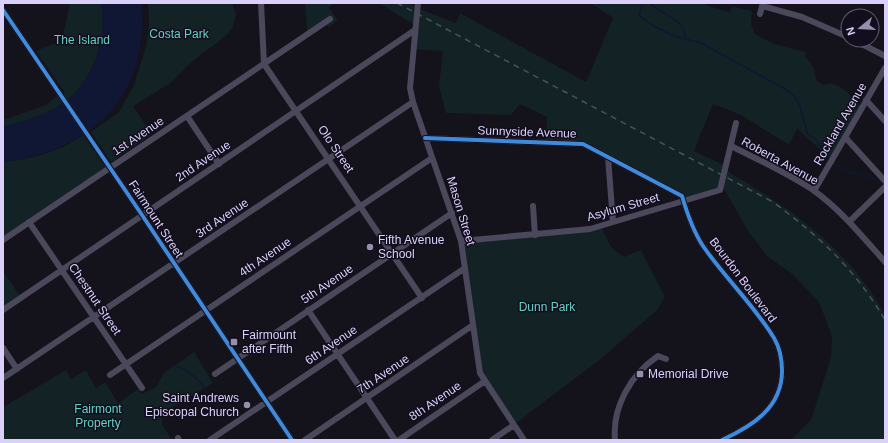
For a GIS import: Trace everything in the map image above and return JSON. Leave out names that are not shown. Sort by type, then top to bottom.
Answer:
[{"type":"street","points":[[260,3],[264,64]]},
{"type":"street","name":"Mason Street","points":[[418,3],[410,88],[413,102],[461,241],[480,373],[524,440]]},
{"type":"street","points":[[760,14],[762,5],[802,17],[840,34]]},
{"type":"street","name":"Fairmount Street","points":[[3,10],[64,98],[292,440]]},
{"type":"street","name":"1st Avenue","points":[[3,240],[330,19]]},
{"type":"street","name":"2nd Avenue","points":[[3,310],[415,30]]},
{"type":"street","points":[[870,48],[885,56]]},
{"type":"street","name":"Olo Street","points":[[264,64],[329,158],[422,298]]},
{"type":"street","name":"Rockland Avenue","points":[[814,191],[885,68]]},
{"type":"street","points":[[866,100],[885,121]]},
{"type":"street","name":"3rd Avenue","points":[[3,378],[413,102]]},
{"type":"street","points":[[187,116],[219,164]]},
{"type":"street","name":"Asylum Street","points":[[461,241],[590,229],[720,190],[736,123]]},
{"type":"street","points":[[845,137],[885,181]]},
{"type":"street","name":"Sunnyside Avenue","points":[[425,138],[584,144],[682,196],[684,201]]},
{"type":"street","name":"Roberta Avenue","points":[[731,146],[771,165],[814,191],[849,222],[885,262]]},
{"type":"street","points":[[608,157],[613,222]]},
{"type":"street","name":"4th Avenue","points":[[110,375],[432,158]]},
{"type":"street","points":[[849,222],[885,187]]},
{"type":"street","name":"Bourdon Boulevard","points":[[684,201],[690,221],[703,246],[775,340],[782,359],[782,376],[778,393],[770,409],[756,421],[722,440]]},
{"type":"street","points":[[533,206],[535,235]]},
{"type":"street","name":"5th Avenue","points":[[215,374],[452,214]]},
{"type":"street","name":"Chestnut Street","points":[[29,222],[142,388]]},
{"type":"street","name":"6th Avenue","points":[[210,440],[465,268]]},
{"type":"street","points":[[308,310],[395,440]]},
{"type":"street","name":"7th Avenue","points":[[305,440],[473,325]]},
{"type":"street","points":[[3,348],[17,369]]},
{"type":"street","points":[[615,440],[614,432],[624,393],[634,378],[647,364],[658,356],[666,359]]},
{"type":"street","name":"8th Avenue","points":[[399,440],[485,381]]},
{"type":"street","points":[[492,440],[514,425]]},
{"type":"green space","name":"The Island","points":[[70,3],[101,3],[103,19],[102,35],[99,51],[93,66],[76,92],[64,103],[38,116],[3,127],[3,120],[46,105],[56,97],[65,93],[36,51],[52,44],[61,43]]},
{"type":"green space","name":"Costa Park","points":[[148,3],[232,3],[236,14],[232,29],[222,39],[194,60],[169,84],[133,106],[152,134],[111,162],[91,132],[119,112],[134,85],[146,46],[149,23]]},
{"type":"green space","points":[[305,3],[334,3],[329,8],[338,20],[329,27],[325,23],[307,34]]},
{"type":"green space","points":[[379,3],[410,3],[417,8],[456,23],[460,13],[586,82],[613,18],[591,3],[705,3],[705,5],[730,12],[732,6],[752,11],[751,24],[755,34],[774,44],[806,52],[805,56],[813,67],[817,81],[824,85],[835,84],[845,90],[861,107],[831,159],[797,129],[789,145],[741,115],[713,104],[694,151],[724,165],[730,173],[797,216],[837,251],[871,292],[885,315],[885,440],[791,440],[811,420],[831,357],[832,337],[819,302],[792,274],[767,256],[748,231],[720,182],[717,191],[684,201],[682,195],[582,143],[546,139],[547,117],[520,104],[511,115],[446,113],[439,87],[443,51],[411,49],[413,24]]},
{"type":"green space","points":[[83,135],[108,171],[3,242],[3,162],[45,154],[74,141]]},
{"type":"green space","name":"Dunn Park","points":[[601,226],[611,247],[624,257],[641,250],[665,297],[657,310],[602,358],[515,424],[481,371],[463,242]]},
{"type":"green space","points":[[3,271],[20,296],[3,308]]},
{"type":"green space","name":"Fairmont Property","points":[[194,352],[213,383],[163,413],[162,424],[172,440],[3,440],[3,407],[66,370],[71,379],[86,370],[96,388],[105,382],[118,403],[138,389],[142,394],[156,387],[164,373]]},
{"type":"water","points":[[101,3],[142,3],[142,36],[136,66],[125,92],[108,114],[88,132],[63,146],[35,156],[3,162],[3,127],[44,114],[64,103],[76,92],[85,80],[99,51],[103,19]]},
{"type":"waterway","points":[[596,3],[599,5],[600,3]]},
{"type":"waterway","points":[[643,3],[639,15],[650,24],[674,36],[701,43],[787,90],[795,97],[800,106],[807,133],[817,141],[829,158]]},
{"type":"waterway","points":[[650,3],[682,27],[685,39]]},
{"type":"waterway","points":[[835,164],[851,173],[877,179]]},
{"type":"waterway","points":[[170,364],[181,368],[190,374],[206,389]]},
{"type":"railway","points":[[397,3],[773,202],[821,241],[849,269],[885,320]]},
{"type":"cycle path","points":[[3,10],[292,440]]},
{"type":"cycle path","points":[[425,138],[583,144],[682,196],[699,240],[766,326],[776,342],[781,358],[781,384],[771,405],[754,422],[722,440]]},
{"type":"place","name":"Fifth Avenue School","points":[[370,247]]},
{"type":"place","name":"Fairmount after Fifth","points":[[234,342]]},
{"type":"place","name":"Memorial Drive","points":[[640,374]]},
{"type":"place","name":"Saint Andrews Episcopal Church","points":[[247,405]]}]
